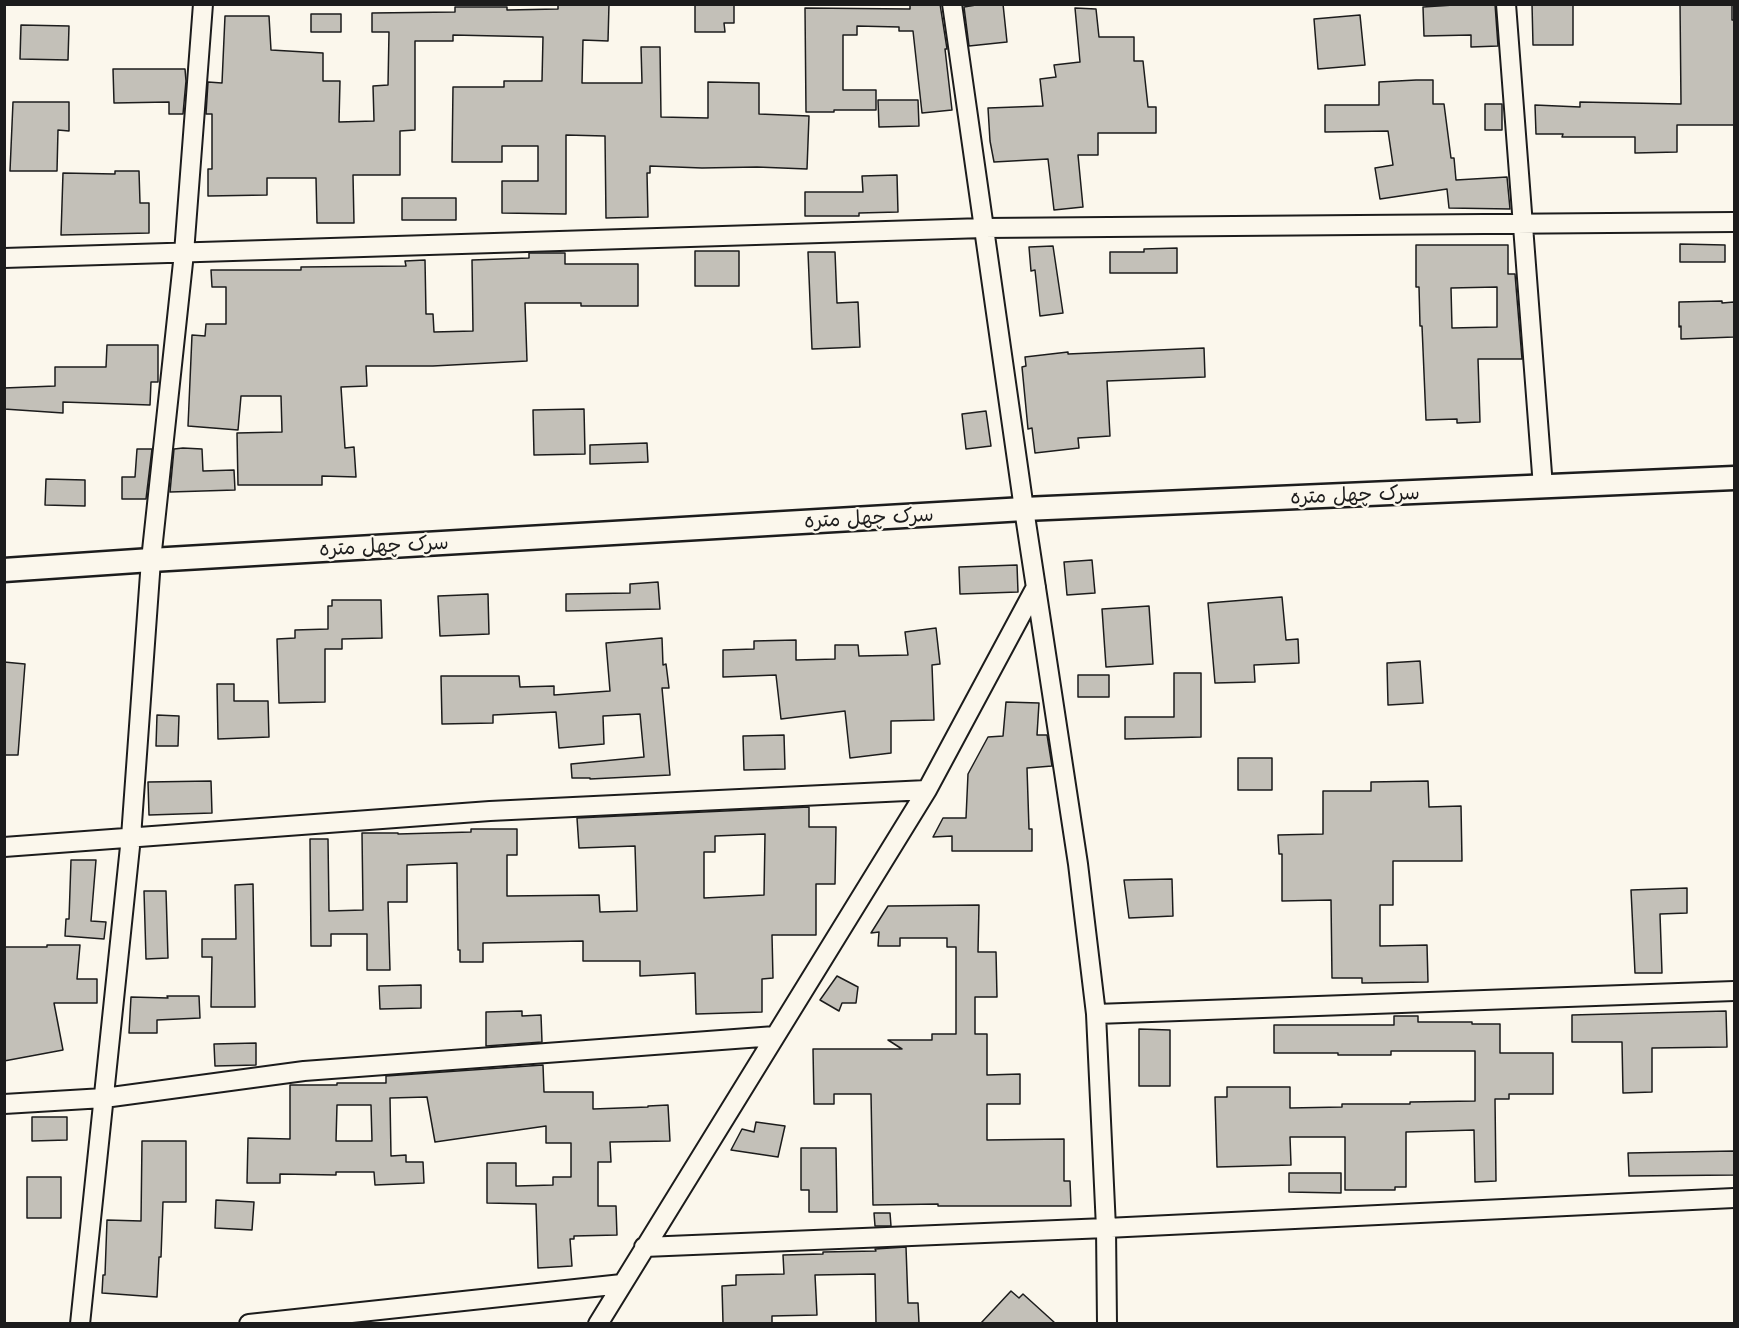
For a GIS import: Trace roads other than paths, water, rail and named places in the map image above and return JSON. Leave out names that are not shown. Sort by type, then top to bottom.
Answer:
[{"type":"street","points":[[80,1323],[131,837],[152,560],[184,254],[203,4]]},
{"type":"street","points":[[952,4],[1024,509],[1078,864],[1096,1014],[1106,1228],[1107,1323]]},
{"type":"street","points":[[1506,4],[1543,487]]},
{"type":"street","points":[[4,258],[984,228],[1734,222]]},
{"type":"street","name":"سرک چهل متره","points":[[4,570],[1024,509],[1734,478]]},
{"type":"street","points":[[598,1323],[927,790],[1036,587]]},
{"type":"street","points":[[4,847],[490,810],[927,790]]},
{"type":"street","points":[[1096,1014],[1734,991]]},
{"type":"street","points":[[4,1104],[104,1098],[304,1071],[775,1036]]},
{"type":"street","points":[[644,1247],[1734,1198]]},
{"type":"street","points":[[249,1323],[622,1284]]}]
